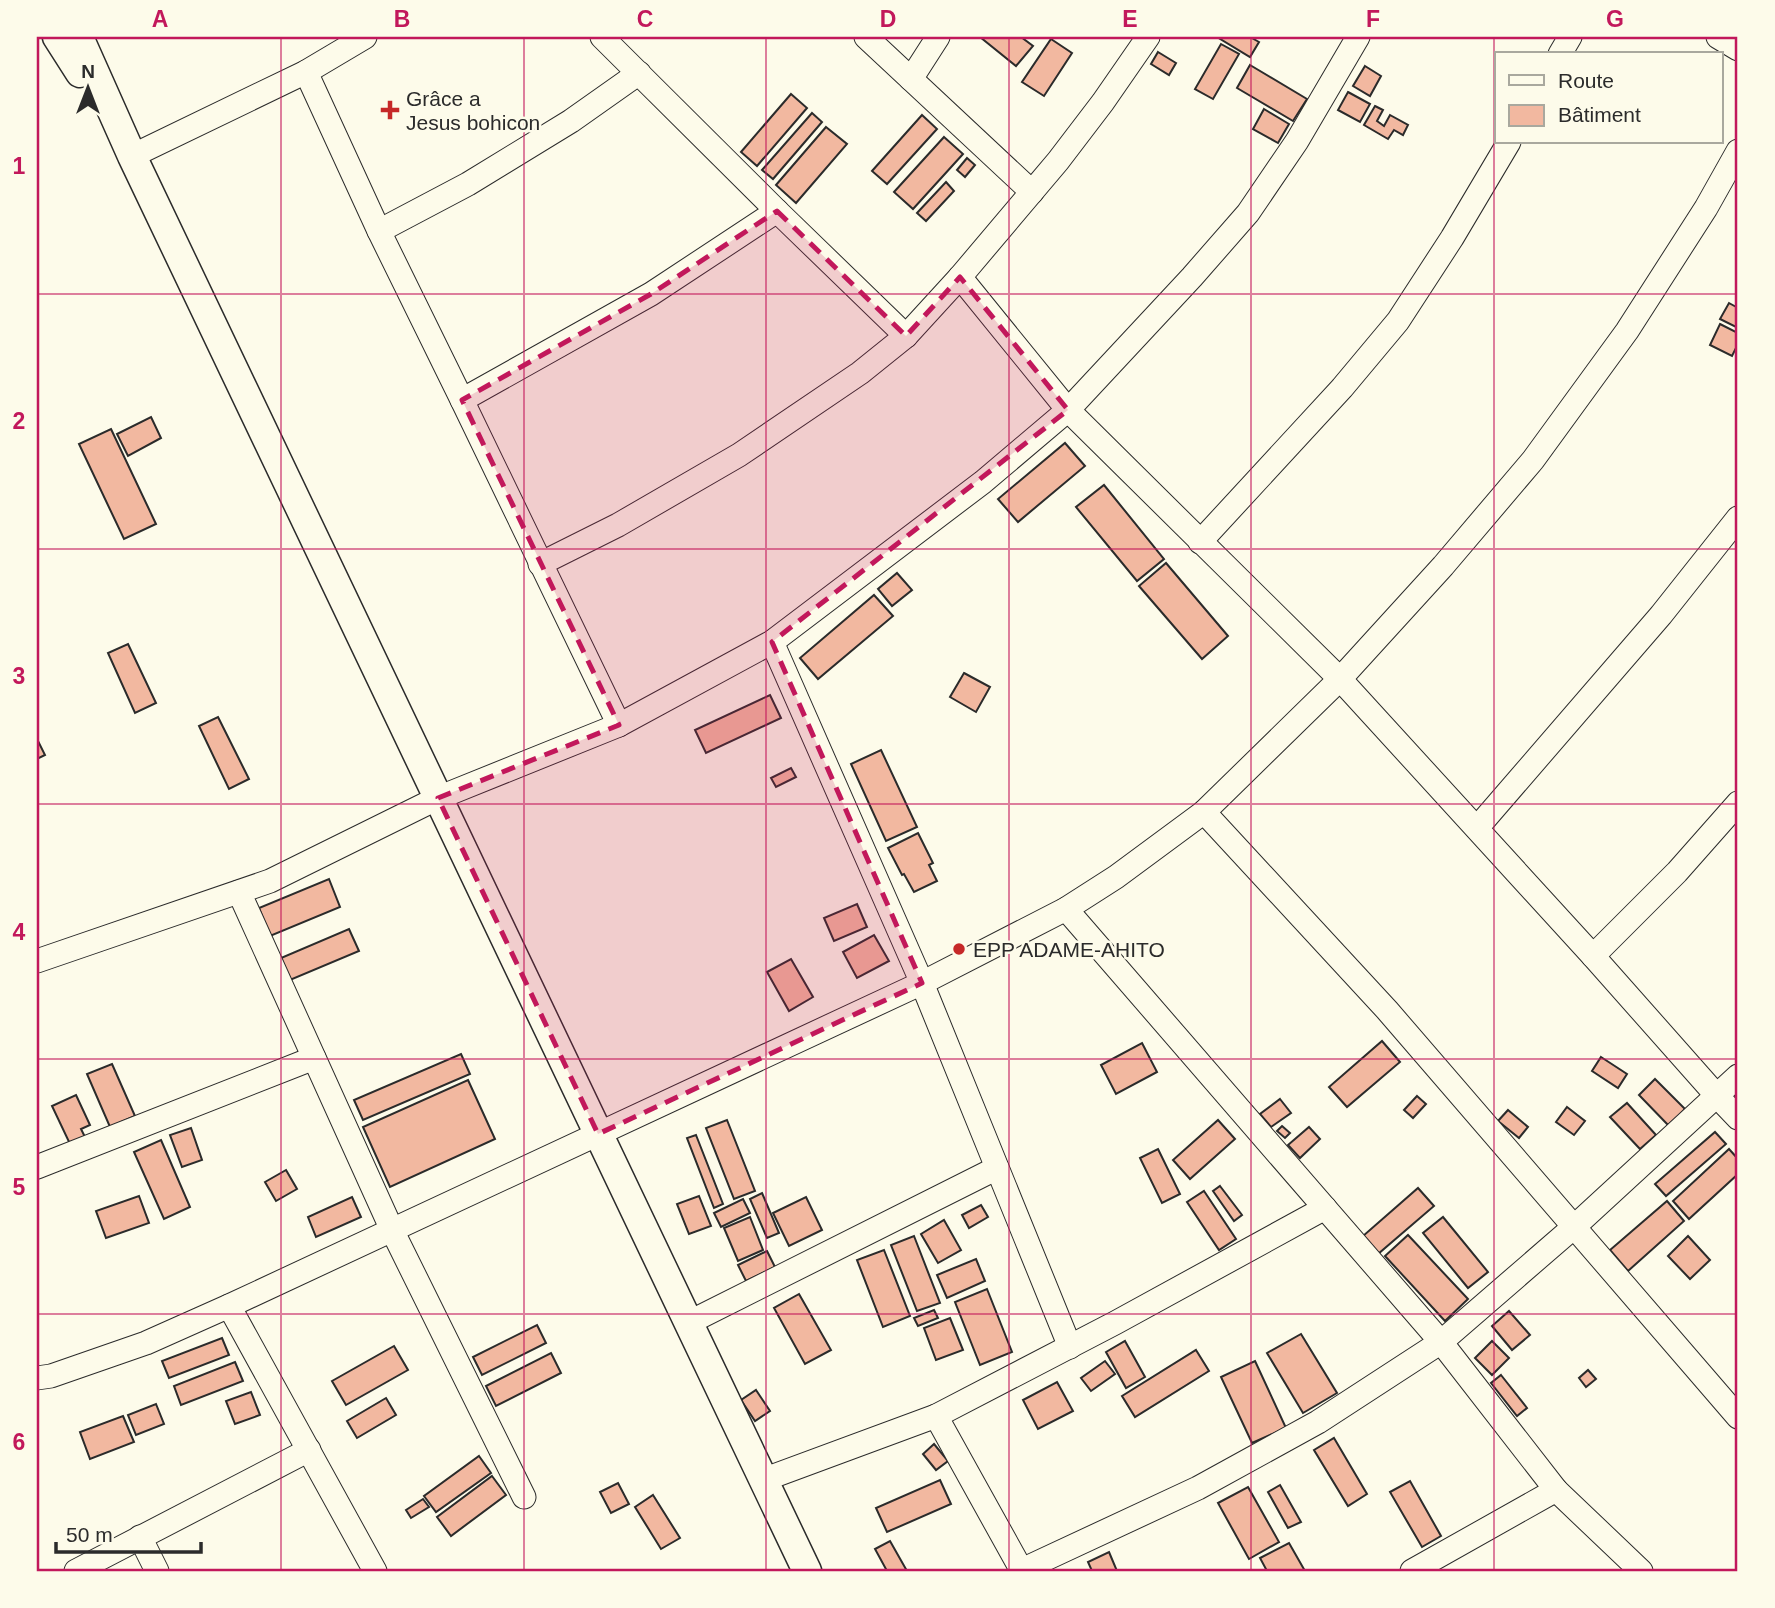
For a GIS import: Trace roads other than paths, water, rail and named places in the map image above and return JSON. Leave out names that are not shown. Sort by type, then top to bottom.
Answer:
[{"type":"main road","points":[[57,37],[132,156]]},
{"type":"main road","points":[[79,37],[132,156],[807,1571]]},
{"type":"street","points":[[132,156],[306,72],[365,37]]},
{"type":"street","points":[[602,37],[906,336]]},
{"type":"street","points":[[866,37],[1032,192]]},
{"type":"street","points":[[911,79],[938,37]]},
{"type":"street","points":[[540,564],[618,525],[739,454],[860,373],[906,336],[1032,192],[1103,102],[1148,37]]},
{"type":"street","points":[[37,961],[270,881],[438,798],[619,725],[772,642],[983,482],[1068,410],[1192,278],[1248,213],[1297,141],[1358,37]]},
{"type":"street","points":[[1718,37],[1738,49]]},
{"type":"street","points":[[306,72],[379,231],[619,725]]},
{"type":"street","points":[[379,231],[468,184],[571,121],[639,73]]},
{"type":"street","points":[[1200,542],[1342,388],[1398,321],[1452,238],[1508,144]]},
{"type":"street","points":[[37,1378],[51,1376],[146,1343],[229,1306],[922,983],[1066,909],[1116,877],[1204,812],[1340,679],[1443,566],[1533,460],[1627,331],[1706,208],[1738,151]]},
{"type":"street","points":[[462,400],[650,294],[777,211]]},
{"type":"street","points":[[960,276],[1068,410],[1340,679],[1738,1118]]},
{"type":"street","points":[[1476,828],[1661,615],[1738,518]]},
{"type":"street","points":[[772,642],[922,983],[1070,1347]]},
{"type":"street","points":[[1593,956],[1677,872],[1738,803]]},
{"type":"street","points":[[1204,812],[1388,1010],[1738,1417]]},
{"type":"street","points":[[239,892],[392,1230],[524,1497]]},
{"type":"street","points":[[1066,909],[1441,1342],[1556,1490],[1641,1571]]},
{"type":"street","points":[[37,1167],[314,1058]]},
{"type":"street","points":[[936,1416],[1022,1571],[1222,1475],[1318,1422],[1441,1342],[1575,1226],[1738,1076]]},
{"type":"street","points":[[688,1323],[997,1168]]},
{"type":"street","points":[[763,1480],[936,1416],[1070,1347],[1325,1208]]},
{"type":"street","points":[[229,1306],[375,1571]]},
{"type":"street","points":[[76,1571],[309,1450]]},
{"type":"street","points":[[1412,1571],[1556,1490]]},
{"type":"street","points":[[140,1537],[157,1571]]},
{"type":"place","name":"Grâce a Jesus bohicon","points":[[390,110]]},
{"type":"place","name":"EPP ADAME-AHITO","points":[[959,949]]}]
